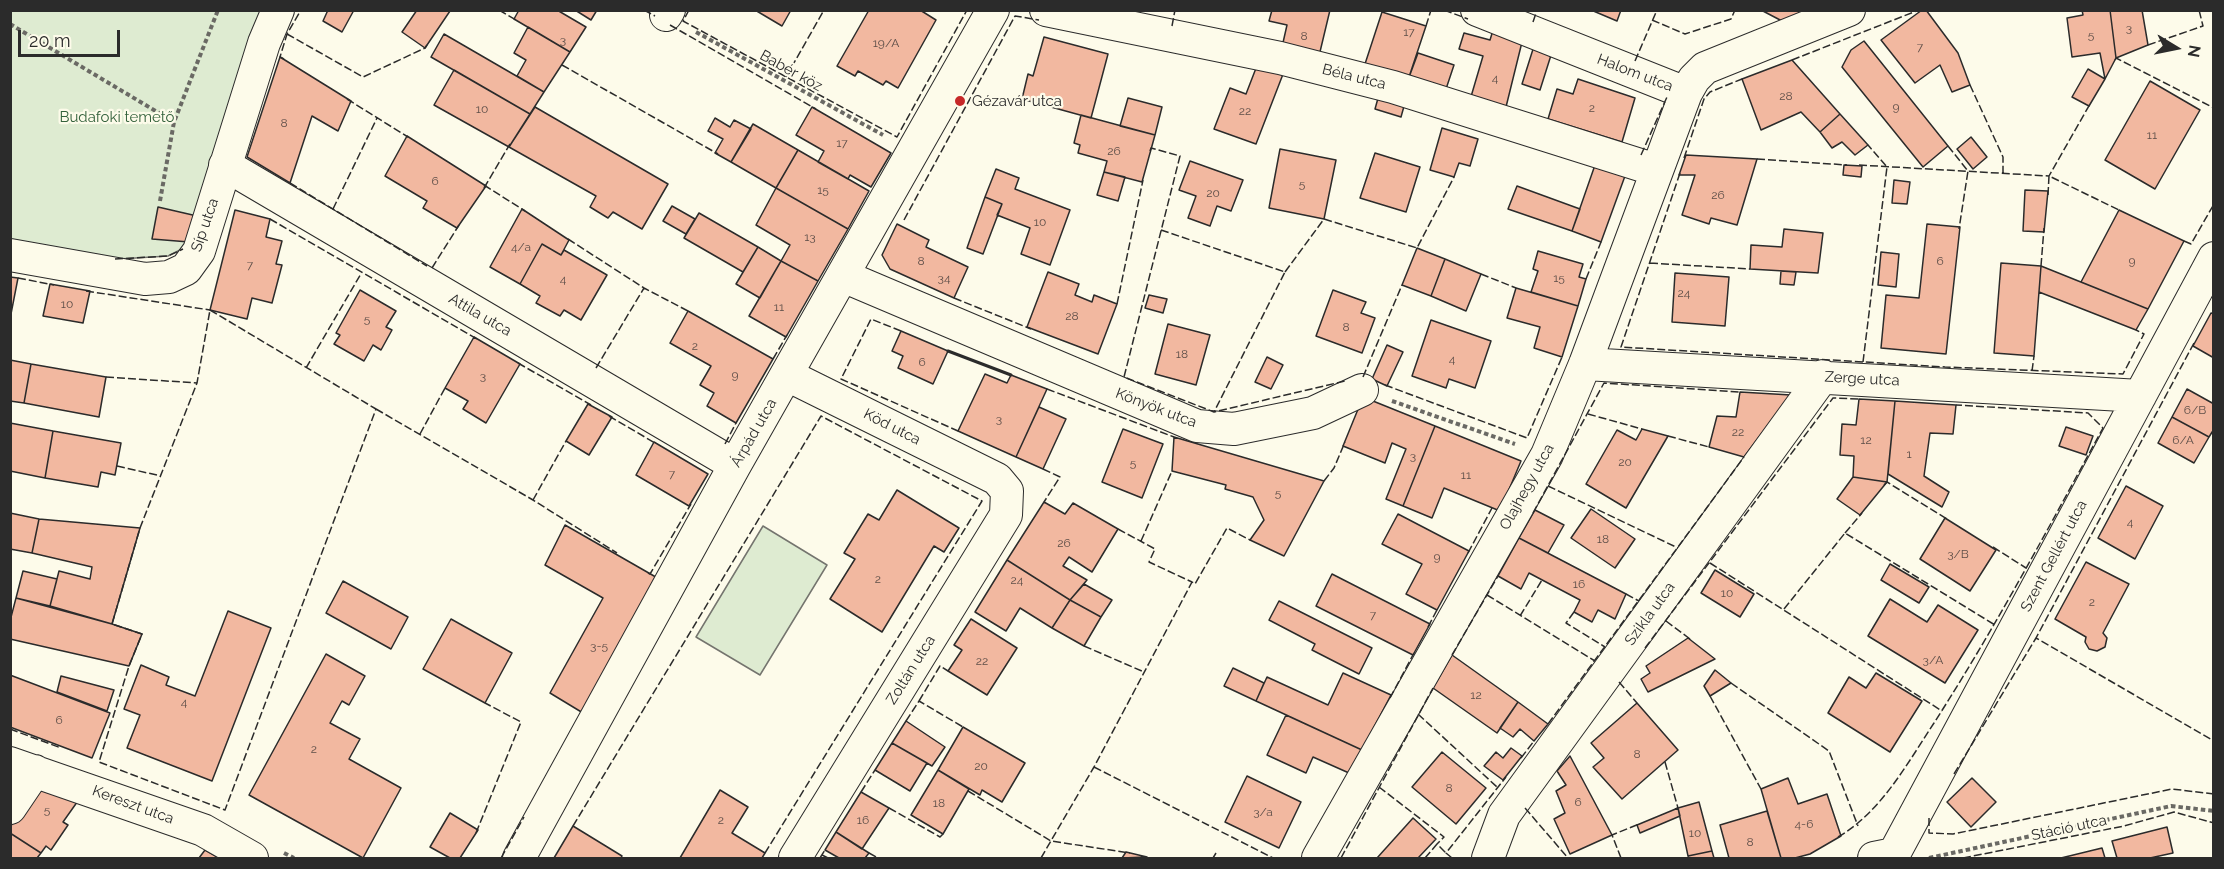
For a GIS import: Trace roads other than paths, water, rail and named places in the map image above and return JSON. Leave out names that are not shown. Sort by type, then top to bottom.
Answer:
[{"type":"street","name":"Síp utca","points":[[10,255],[145,279],[169,277],[186,269],[199,251],[264,44],[278,10]]},
{"type":"street","name":"Árpád utca","points":[[519,858],[735,465],[993,10]]},
{"type":"street","name":"Béla utca","points":[[1046,10],[1280,58],[1393,87],[1656,170]]},
{"type":"street","name":"Halom utca","points":[[1478,10],[1686,93],[1694,79],[1705,68],[1849,10]]},
{"type":"street","name":"Olajhegy utca","points":[[1318,858],[1547,455],[1585,364],[1686,93]]},
{"type":"street","name":"Attila utca","points":[[225,165],[735,465]]},
{"type":"street","name":"Szent Gellért utca","points":[[1884,856],[2140,396],[2214,258]]},
{"type":"street","name":"Könyök utca","points":[[843,276],[1197,426],[1234,429],[1313,412],[1362,390]]},
{"type":"street","name":"Zerge utca","points":[[1585,364],[2140,396]]},
{"type":"street","name":"Köd utca","points":[[787,375],[997,479]]},
{"type":"street","name":"Szikla utca","points":[[1488,858],[1504,815],[1823,376]]},
{"type":"street","name":"Zoltán utca","points":[[795,858],[1006,515],[1007,491],[997,479]]},
{"type":"street","points":[[10,808],[23,767]]},
{"type":"street","name":"Kereszt utca","points":[[23,767],[203,831],[252,858]]},
{"type":"place","name":"Gézavár utca","points":[[960,101]]},
{"type":"park label","name":"Budafoki temető","points":[[117,117]]}]
